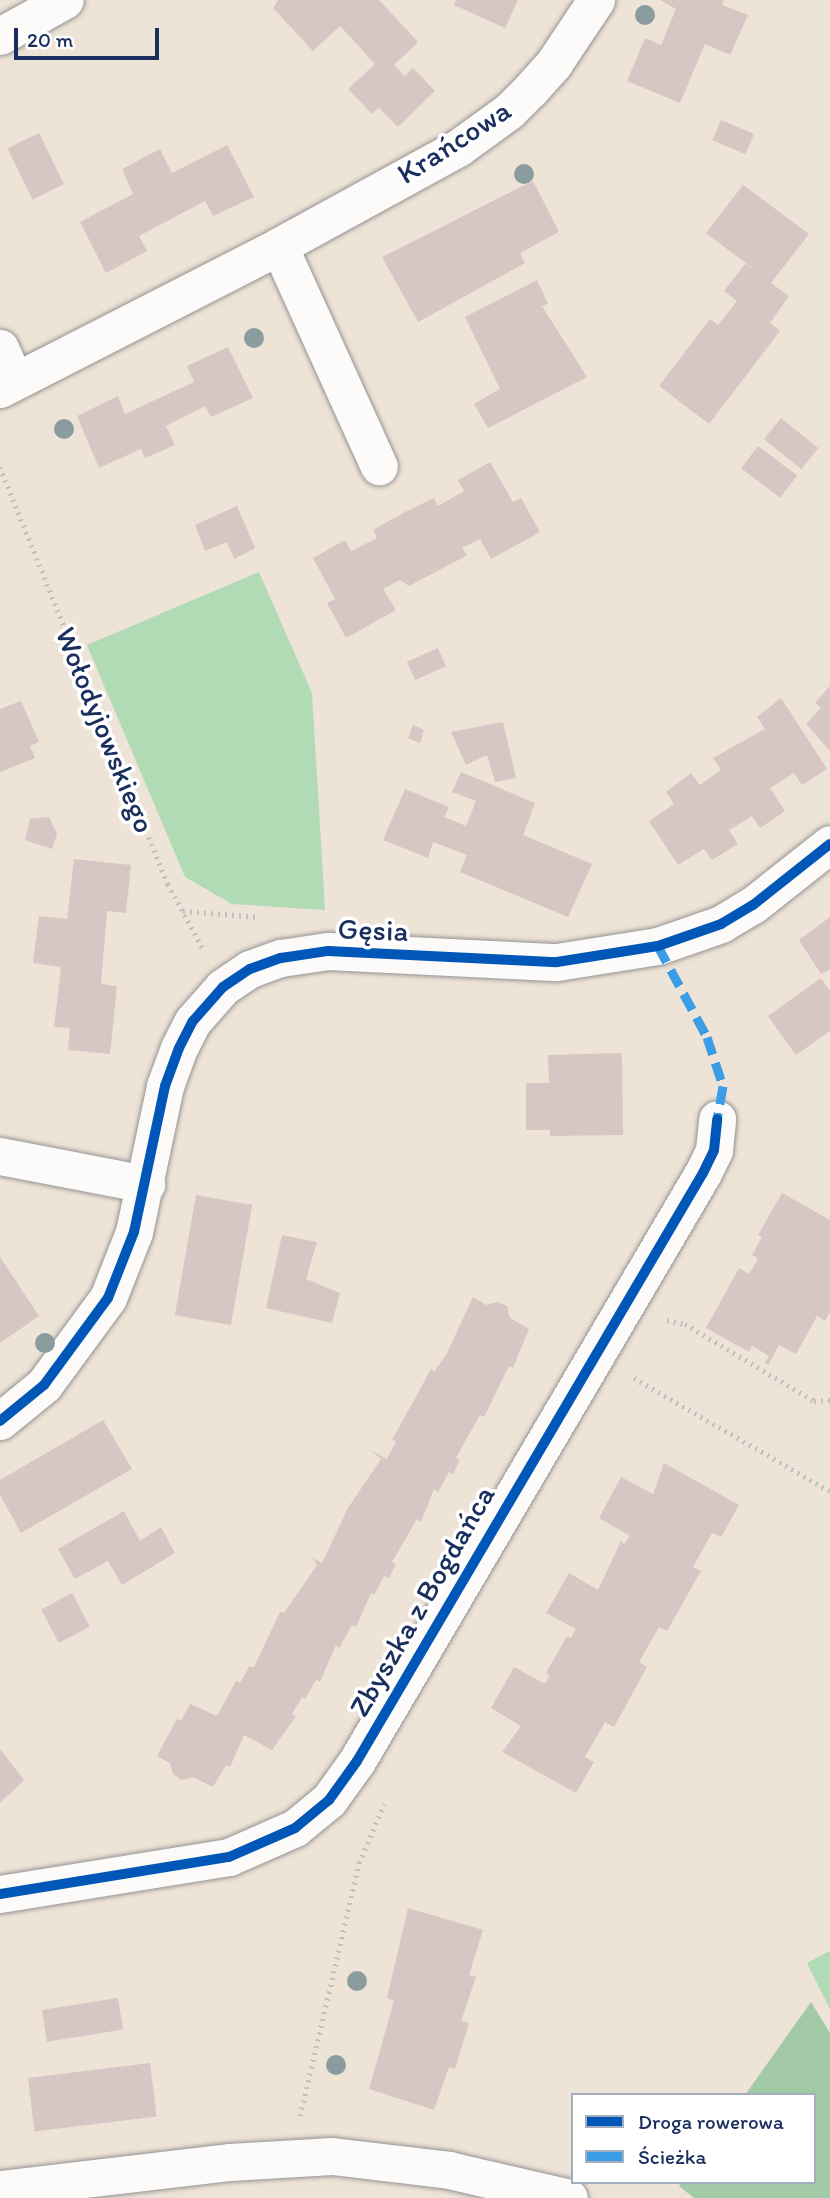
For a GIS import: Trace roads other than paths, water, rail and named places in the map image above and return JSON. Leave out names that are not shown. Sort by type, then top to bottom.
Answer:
[{"type":"street","points":[[0,36],[65,0]]},
{"type":"street","name":"Krańcowa","points":[[7,385],[279,246],[458,148],[509,111],[554,63],[596,0]]},
{"type":"street","points":[[279,246],[379,466]]},
{"type":"street","points":[[0,348],[7,385]]},
{"type":"street","name":"Gęsia","points":[[0,1421],[44,1385],[95,1320],[121,1271],[146,1184],[159,1112],[179,1048],[193,1021],[223,987],[250,969],[281,958],[328,951],[557,962],[658,946],[721,924],[753,905],[830,844]]},
{"type":"street","name":"Zbyszka z Bogdańca","points":[[0,1894],[229,1857],[295,1828],[329,1800],[357,1761],[703,1173],[714,1150],[717,1119]]},
{"type":"street","points":[[0,1157],[146,1184]]},
{"type":"street","points":[[0,2189],[104,2187],[292,2158],[389,2161],[491,2178],[569,2198]]}]
